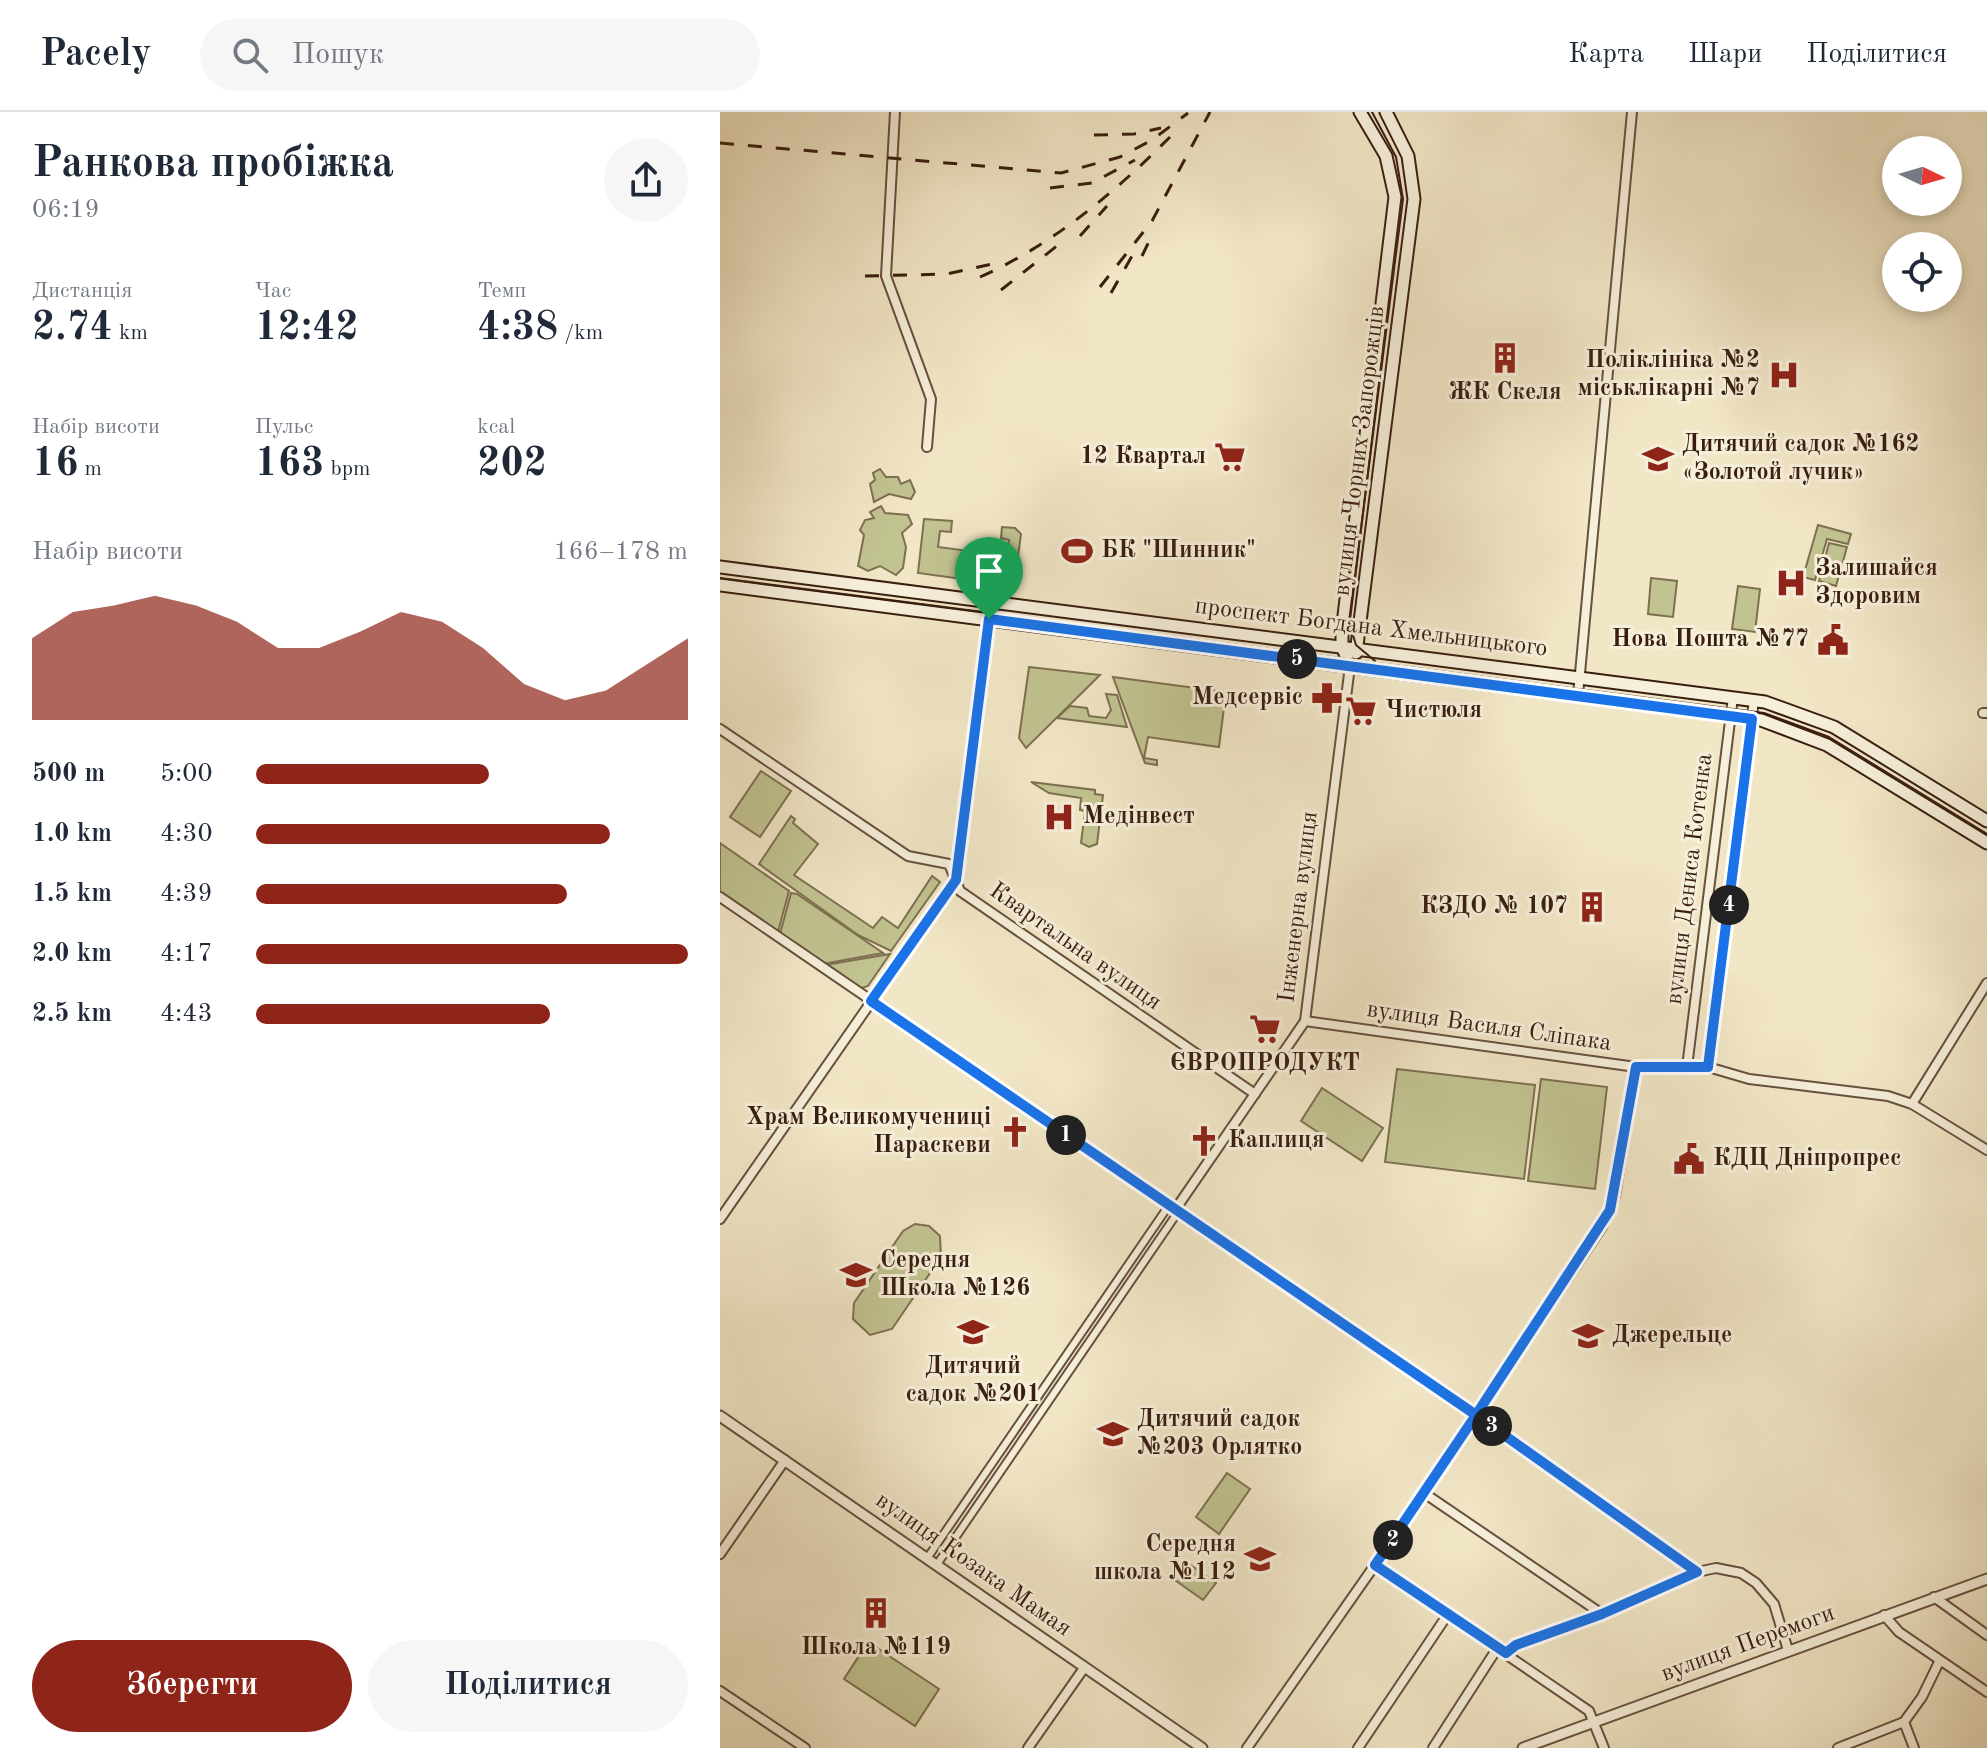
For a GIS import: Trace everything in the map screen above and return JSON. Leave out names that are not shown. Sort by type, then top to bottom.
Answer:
[{"type":"main road","name":"вулиця Чорних Запорожців","points":[[1350,666],[1342,646],[1395,197],[1386,156],[1360,112]]},
{"type":"main road","name":"вулиця Чорних Запорожців","points":[[1350,666],[1358,648],[1414,199],[1408,156],[1386,112]]},
{"type":"main road","points":[[1354,532],[1371,534]]},
{"type":"main road","name":"проспект Богдана Хмельницького","points":[[720,567],[1754,700],[1791,709],[1834,727],[1987,821]]},
{"type":"main road","name":"проспект Богдана Хмельницького","points":[[720,585],[1752,719],[1792,729],[1827,745],[1987,843]]},
{"type":"main road","points":[[1198,646],[1200,628]]},
{"type":"street","points":[[895,112],[886,276],[931,399],[927,447]]},
{"type":"street","points":[[1578,695],[1632,112]]},
{"type":"street","points":[[909,609],[911,591]]},
{"type":"street","points":[[720,1219],[956,880],[992,602]]},
{"type":"street","name":"Інженерна вулиця","points":[[938,1563],[1305,1021],[1350,666]]},
{"type":"street","name":"вулиця Дениса Котенка","points":[[1687,1067],[1733,697]]},
{"type":"street","name":"вулиця Дениса Котенка","points":[[1708,1067],[1754,700]]},
{"type":"street","name":"Квартальна вулиця","points":[[720,729],[908,856],[949,864],[960,891],[1255,1094]]},
{"type":"street","points":[[720,897],[1476,1415],[1697,1572]]},
{"type":"street","points":[[1912,1104],[1987,983]]},
{"type":"street","points":[[1978,999],[1987,1005]]},
{"type":"street","name":"вулиця Василя Сліпака","points":[[1305,1021],[1636,1067],[1708,1067],[1749,1079],[1888,1096],[1912,1104],[1987,1150]]},
{"type":"street","points":[[1247,1748],[1424,1493],[1610,1210],[1636,1067]]},
{"type":"street","points":[[928,1557],[1165,1211],[1165,1203]]},
{"type":"street","name":"вулиця Козака Мамая","points":[[720,1416],[938,1563],[1202,1748]]},
{"type":"street","points":[[720,1554],[785,1460]]},
{"type":"street","points":[[1424,1493],[1602,1614]]},
{"type":"street","points":[[1375,1565],[1589,1711],[1604,1748]]},
{"type":"street","points":[[1433,1748],[1502,1650],[1602,1614],[1697,1572],[1716,1568],[1741,1573],[1756,1583],[1774,1604],[1788,1650]]},
{"type":"street","name":"вулиця Перемоги","points":[[1523,1748],[1987,1579]]},
{"type":"street","points":[[1934,1597],[1987,1635]]},
{"type":"street","points":[[1358,1748],[1448,1614]]},
{"type":"street","points":[[1884,1615],[1899,1632],[1939,1662],[1987,1692]]},
{"type":"street","points":[[1838,1748],[1904,1722],[1922,1697],[1939,1662]]},
{"type":"street","points":[[1028,1748],[1084,1668]]},
{"type":"street","points":[[720,1691],[805,1748]]},
{"type":"street","points":[[1904,1722],[1914,1748]]},
{"type":"green space","points":[[880,469],[886,477],[898,477],[901,484],[910,480],[915,492],[911,499],[889,494],[874,502],[870,484],[875,480],[873,473]]},
{"type":"green space","points":[[881,506],[885,513],[908,515],[912,524],[902,533],[906,547],[903,568],[896,575],[880,566],[868,571],[858,566],[864,535],[860,530],[865,520],[874,518],[870,512]]},
{"type":"green space","points":[[924,519],[952,521],[951,532],[940,531],[938,547],[1006,556],[1009,540],[1001,538],[1002,527],[1015,528],[1021,534],[1014,586],[918,573]]},
{"type":"green space","points":[[1818,525],[1851,534],[1848,544],[1827,539],[1815,580],[1803,577]]},
{"type":"green space","points":[[1829,543],[1847,547],[1836,586],[1819,581]]},
{"type":"green space","points":[[1651,578],[1677,581],[1673,617],[1648,614]]},
{"type":"green space","points":[[1738,586],[1760,589],[1755,632],[1732,629]]},
{"type":"green space","points":[[1029,667],[1100,675],[1026,748],[1019,738]]},
{"type":"green space","points":[[1113,677],[1226,692],[1219,747],[1148,737],[1144,758],[1157,760],[1157,765],[1145,763]]},
{"type":"green space","points":[[1106,694],[1117,695],[1127,727],[1057,718],[1070,706],[1087,708],[1089,716],[1106,718],[1111,710]]},
{"type":"green space","points":[[761,771],[791,791],[760,837],[730,817]]},
{"type":"green space","points":[[1031,782],[1095,790],[1095,794],[1103,795],[1097,844],[1089,847],[1081,843],[1085,811],[1080,810],[1081,798],[1049,793]]},
{"type":"green space","points":[[791,816],[795,819],[793,823],[818,844],[794,875],[873,928],[882,917],[898,928],[932,876],[940,882],[891,951],[858,935],[759,864]]},
{"type":"green space","points":[[720,843],[789,891],[778,932],[720,893]]},
{"type":"green space","points":[[791,893],[797,894],[883,953],[823,964],[780,934]]},
{"type":"green space","points":[[890,954],[868,986],[859,989],[825,965]]},
{"type":"green space","points":[[1397,1069],[1535,1085],[1524,1179],[1385,1162]]},
{"type":"green space","points":[[1541,1079],[1607,1087],[1595,1189],[1528,1181]]},
{"type":"green space","points":[[1322,1088],[1383,1128],[1362,1161],[1301,1121]]},
{"type":"green space","points":[[915,1224],[929,1226],[940,1236],[941,1257],[892,1329],[870,1335],[853,1319],[854,1303],[903,1231]]},
{"type":"green space","points":[[1227,1473],[1250,1489],[1219,1534],[1196,1517]]},
{"type":"green space","points":[[1185,1561],[1216,1583],[1203,1600],[1172,1578]]},
{"type":"green space","points":[[868,1642],[939,1689],[915,1726],[844,1679]]},
{"type":"tram line","points":[[1372,112],[1396,157],[1403,199],[1349,622],[1356,645],[1375,661]]},
{"type":"tram line","points":[[720,578],[1764,713],[1829,737],[1987,834]]},
{"type":"railway","points":[[1100,287],[1152,221],[1210,112]]},
{"type":"railway","points":[[720,143],[1061,173],[1120,157],[1152,140],[1188,113]]},
{"type":"railway","points":[[1094,135],[1134,134],[1161,128]]},
{"type":"railway","points":[[980,277],[1033,249],[1082,216],[1170,137]]},
{"type":"railway","points":[[1050,188],[1092,183],[1135,160]]},
{"type":"railway","points":[[1080,236],[1107,206]]},
{"type":"railway","points":[[1142,256],[1154,231]]},
{"type":"railway","points":[[1001,290],[1067,238]]},
{"type":"railway","points":[[1111,293],[1132,256]]},
{"type":"railway","points":[[865,276],[947,274],[992,264]]},
{"type":"place","name":"ЖК Скеля","points":[[1505,358]]},
{"type":"place","name":"Поліклініка №2 міськлікарні №7","points":[[1784,375]]},
{"type":"place","name":"12 Квартал","points":[[1230,457]]},
{"type":"place","name":"Дитячий садок №162 «Золотой лучик»","points":[[1658,459]]},
{"type":"place","name":"БК \"Шинник\"","points":[[1077,551]]},
{"type":"place","name":"Залишайся Здоровим","points":[[1791,583]]},
{"type":"place","name":"Нова Пошта №77","points":[[1833,640]]},
{"type":"place","name":"Медсервіс","points":[[1327,698]]},
{"type":"place","name":"Чистюля","points":[[1361,711]]},
{"type":"place","name":"Медінвест","points":[[1059,817]]},
{"type":"place","name":"КЗДО № 107","points":[[1592,907]]},
{"type":"place","name":"ЄВРОПРОДУКТ","points":[[1265,1029]]},
{"type":"place","name":"Храм Великомучениці Параскеви","points":[[1015,1132]]},
{"type":"place","name":"Каплиця","points":[[1204,1141]]},
{"type":"place","name":"КДЦ Дніпропрес","points":[[1689,1159]]},
{"type":"place","name":"Середня Школа №126","points":[[856,1275]]},
{"type":"place","name":"Дитячий садок №201","points":[[973,1332]]},
{"type":"place","name":"Джерельце","points":[[1588,1336]]},
{"type":"place","name":"Дитячий садок №203 Орлятко","points":[[1113,1434]]},
{"type":"place","name":"Середня школа №112","points":[[1260,1559]]},
{"type":"place","name":"Школа №119","points":[[876,1613]]},
{"type":"route","points":[[989,619],[956,880],[871,1001],[1476,1415],[1375,1565],[1506,1653],[1516,1645],[1602,1614],[1685,1580],[1697,1572],[1476,1415],[1602,1227],[1610,1210],[1618,1181],[1636,1067],[1708,1067],[1752,719],[989,619]]}]
